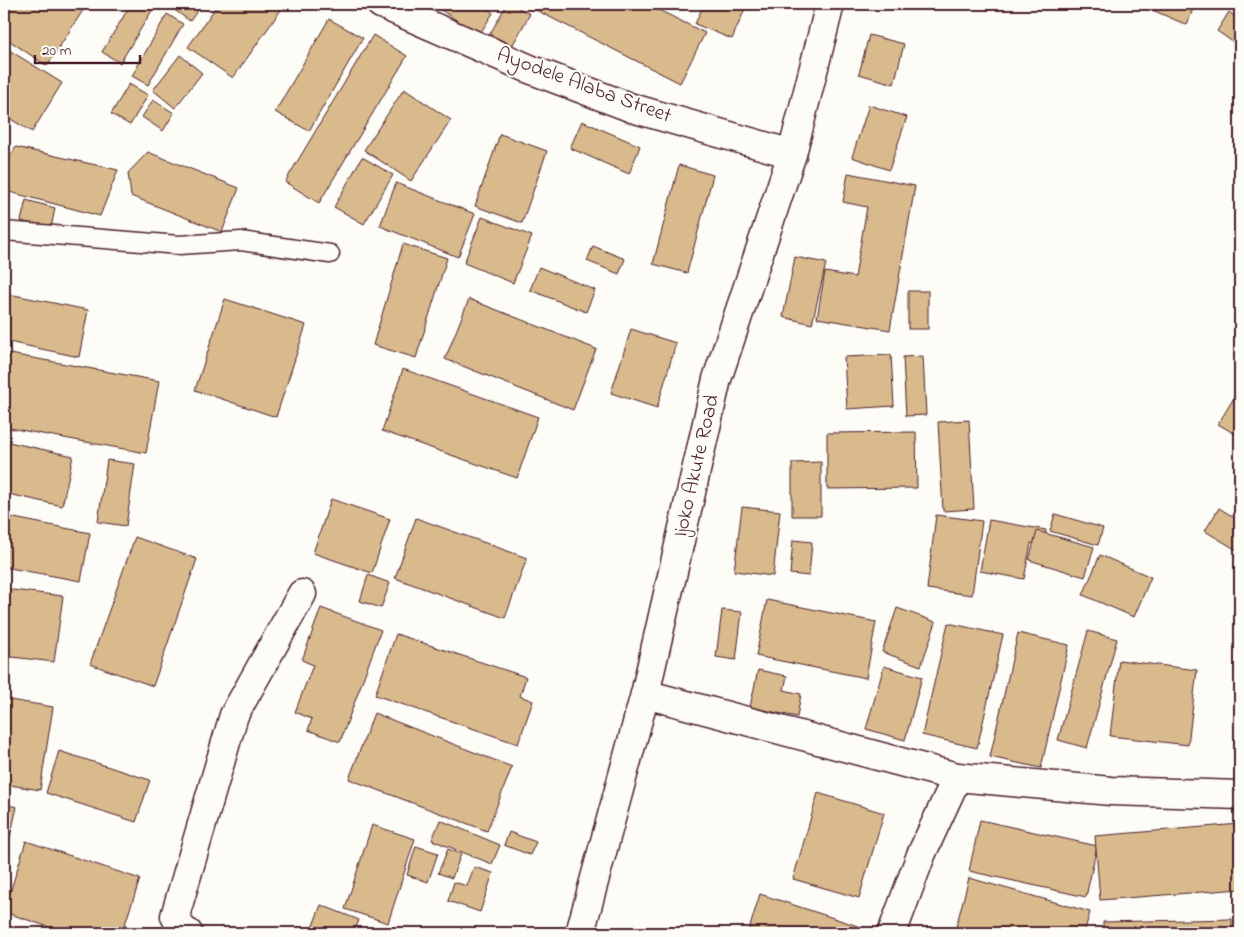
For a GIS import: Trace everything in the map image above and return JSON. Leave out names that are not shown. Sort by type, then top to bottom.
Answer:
[{"type":"street","name":"Ayodele Alaba Street","points":[[381,4],[532,70],[632,108],[792,154]]},
{"type":"street","name":"Ijoko Akute Road","points":[[580,933],[645,694],[717,379],[792,154],[830,4]]},
{"type":"street","points":[[188,933],[183,931],[175,916],[234,715],[302,594]]},
{"type":"street","points":[[645,694],[957,777],[1111,791],[1240,794]]},
{"type":"street","points":[[892,933],[922,855],[957,777]]},
{"type":"lane","points":[[4,231],[179,245],[241,241],[330,254]]},
{"type":"building","points":[[10,4],[87,4],[47,66],[4,37],[4,13]]},
{"type":"building","points":[[131,4],[150,4],[154,7],[120,63],[102,52]]},
{"type":"building","points":[[166,4],[202,4],[190,21]]},
{"type":"building","points":[[218,4],[278,4],[283,7],[233,78],[188,47]]},
{"type":"building","points":[[432,4],[480,4],[493,13],[479,35]]},
{"type":"building","points":[[507,4],[511,4],[530,14],[512,46],[490,34]]},
{"type":"building","points":[[524,4],[647,4],[705,33],[680,83]]},
{"type":"building","points":[[704,4],[747,4],[732,39],[695,24]]},
{"type":"building","points":[[1152,4],[1188,4],[1194,6],[1187,25],[1150,9]]},
{"type":"building","points":[[1229,12],[1240,20],[1240,47],[1217,31]]},
{"type":"building","points":[[167,14],[183,24],[148,85],[132,76]]},
{"type":"building","points":[[329,19],[363,38],[309,131],[275,112]]},
{"type":"building","points":[[373,35],[407,56],[319,203],[285,182]]},
{"type":"building","points":[[869,35],[904,44],[894,84],[859,74]]},
{"type":"building","points":[[4,47],[62,83],[32,132],[4,115]]},
{"type":"building","points":[[180,55],[202,73],[175,108],[153,90]]},
{"type":"building","points":[[129,84],[148,95],[130,125],[111,114]]},
{"type":"building","points":[[404,89],[451,120],[411,181],[364,150]]},
{"type":"building","points":[[153,100],[174,113],[163,131],[142,117]]},
{"type":"building","points":[[869,105],[907,117],[889,170],[852,157]]},
{"type":"building","points":[[582,121],[640,146],[629,174],[570,148]]},
{"type":"building","points":[[500,134],[547,151],[522,223],[475,206]]},
{"type":"building","points":[[16,147],[118,170],[100,216],[6,191],[4,166]]},
{"type":"building","points":[[148,152],[239,188],[222,232],[131,196],[128,173]]},
{"type":"building","points":[[362,157],[393,175],[364,224],[334,207]]},
{"type":"building","points":[[679,165],[713,175],[687,273],[653,264]]},
{"type":"building","points":[[848,173],[915,186],[890,330],[817,318],[825,272],[855,277],[867,207],[843,202]]},
{"type":"building","points":[[396,183],[475,214],[458,257],[380,226]]},
{"type":"building","points":[[26,200],[55,208],[51,228],[21,221]]},
{"type":"building","points":[[482,217],[532,236],[513,283],[464,263]]},
{"type":"building","points":[[403,244],[447,258],[416,358],[373,345]]},
{"type":"building","points":[[593,246],[625,259],[619,274],[587,261]]},
{"type":"building","points":[[795,257],[826,263],[812,324],[783,317]]},
{"type":"building","points":[[539,267],[595,290],[586,312],[530,290]]},
{"type":"building","points":[[908,291],[928,291],[928,329],[908,329]]},
{"type":"building","points":[[4,293],[88,310],[79,357],[4,341]]},
{"type":"building","points":[[225,299],[306,325],[276,417],[195,390]]},
{"type":"building","points":[[469,299],[596,349],[573,410],[445,359]]},
{"type":"building","points":[[631,329],[676,343],[657,408],[611,393]]},
{"type":"building","points":[[5,353],[159,381],[146,453],[4,427]]},
{"type":"building","points":[[891,355],[894,406],[847,409],[844,357]]},
{"type":"building","points":[[923,356],[926,415],[906,416],[903,357]]},
{"type":"building","points":[[403,369],[538,417],[517,478],[382,431]]},
{"type":"building","points":[[1237,393],[1240,395],[1240,437],[1218,424]]},
{"type":"building","points":[[969,420],[974,509],[943,511],[938,422]]},
{"type":"building","points":[[916,432],[917,488],[827,489],[827,433]]},
{"type":"building","points":[[4,441],[73,456],[62,506],[4,493]]},
{"type":"building","points":[[107,460],[135,464],[126,526],[98,522]]},
{"type":"building","points":[[821,462],[821,516],[792,516],[792,463]]},
{"type":"building","points":[[331,499],[390,519],[372,573],[313,553]]},
{"type":"building","points":[[742,507],[780,511],[773,576],[734,571]]},
{"type":"building","points":[[1219,508],[1240,521],[1240,552],[1205,531]]},
{"type":"building","points":[[1055,514],[1103,528],[1098,545],[1050,531]]},
{"type":"building","points":[[936,515],[982,521],[972,595],[927,589]]},
{"type":"building","points":[[4,516],[90,533],[81,581],[4,567]]},
{"type":"building","points":[[416,518],[527,558],[505,618],[395,578]]},
{"type":"building","points":[[989,520],[1046,530],[1044,545],[1031,543],[1024,579],[980,571]]},
{"type":"building","points":[[1037,531],[1094,547],[1085,577],[1029,560]]},
{"type":"building","points":[[135,537],[197,559],[153,686],[90,664]]},
{"type":"building","points":[[793,540],[812,542],[809,576],[790,574]]},
{"type":"building","points":[[1100,555],[1151,577],[1134,617],[1083,595]]},
{"type":"building","points":[[368,575],[390,583],[381,608],[360,601]]},
{"type":"building","points":[[4,589],[63,596],[54,662],[4,656]]},
{"type":"building","points":[[767,600],[876,622],[866,678],[756,656]]},
{"type":"building","points":[[321,608],[381,630],[340,742],[308,730],[312,719],[295,712],[313,665],[302,660]]},
{"type":"building","points":[[897,608],[936,622],[921,666],[882,652]]},
{"type":"building","points":[[722,610],[742,612],[736,660],[716,657]]},
{"type":"building","points":[[948,623],[1003,635],[977,748],[922,735]]},
{"type":"building","points":[[1088,631],[1117,639],[1087,748],[1058,740]]},
{"type":"building","points":[[1018,633],[1069,645],[1041,768],[990,757]]},
{"type":"building","points":[[396,634],[526,677],[520,696],[533,701],[518,744],[375,695]]},
{"type":"building","points":[[1119,660],[1197,670],[1188,745],[1110,736]]},
{"type":"building","points":[[884,666],[922,677],[905,740],[866,729]]},
{"type":"building","points":[[758,670],[787,676],[784,690],[801,694],[797,717],[750,707]]},
{"type":"building","points":[[4,699],[53,707],[40,790],[4,784]]},
{"type":"building","points":[[374,713],[512,767],[487,831],[349,779]]},
{"type":"building","points":[[59,751],[150,780],[136,822],[46,793]]},
{"type":"building","points":[[818,793],[884,813],[859,898],[793,879]]},
{"type":"building","points":[[4,804],[17,807],[4,863]]},
{"type":"building","points":[[440,820],[500,845],[492,864],[432,840]]},
{"type":"building","points":[[980,820],[1097,846],[1086,897],[969,871]]},
{"type":"building","points":[[1240,824],[1240,889],[1100,900],[1095,836]]},
{"type":"building","points":[[372,825],[415,839],[388,923],[345,909]]},
{"type":"building","points":[[509,832],[536,842],[530,855],[504,845]]},
{"type":"building","points":[[26,841],[140,879],[122,933],[67,933],[4,912]]},
{"type":"building","points":[[416,846],[438,853],[428,882],[407,875]]},
{"type":"building","points":[[448,849],[461,854],[452,878],[438,873]]},
{"type":"building","points":[[474,867],[493,873],[480,912],[448,901],[454,882],[467,886]]},
{"type":"building","points":[[969,878],[1090,912],[1084,933],[979,933],[956,927]]},
{"type":"building","points":[[760,894],[864,928],[862,933],[748,933]]},
{"type":"building","points":[[321,905],[359,920],[354,933],[310,933]]},
{"type":"building","points":[[1232,919],[1232,933],[1103,933],[1103,922]]}]
